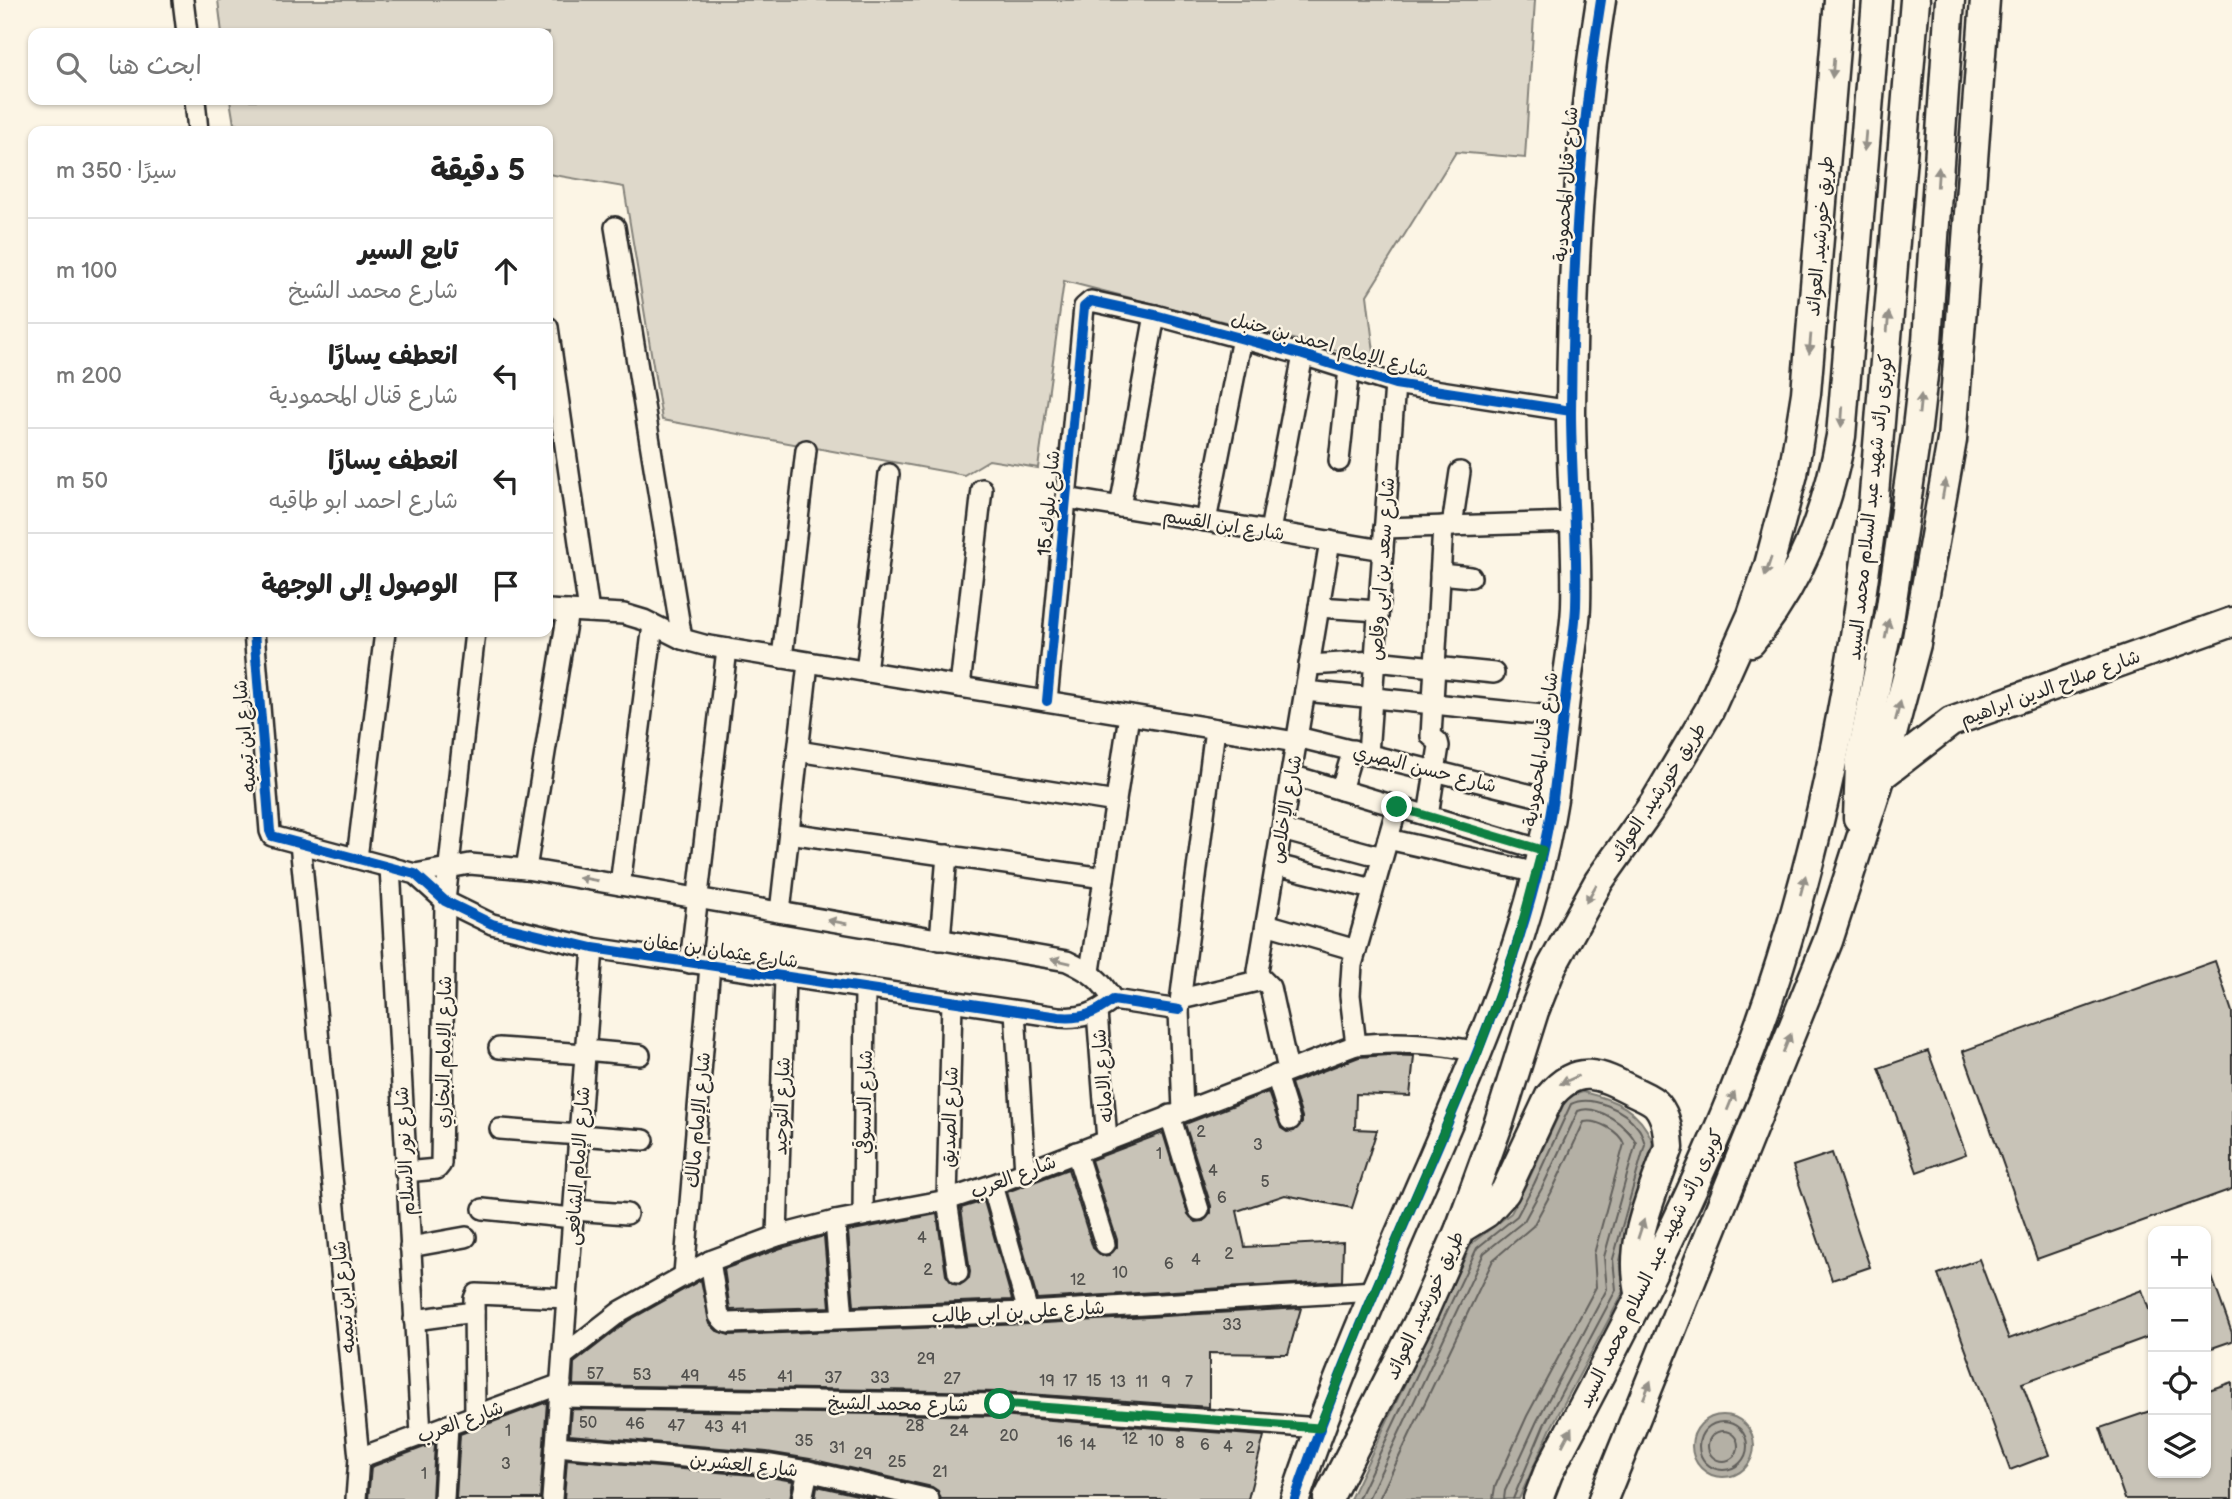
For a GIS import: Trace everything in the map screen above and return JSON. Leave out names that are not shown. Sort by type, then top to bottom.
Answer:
[{"type":"main road","name":"شارع قنال المحمودية","points":[[1295,1499],[1319,1428],[1375,1291],[1478,1052],[1516,947],[1540,862],[1552,800],[1576,608],[1571,411],[1577,225],[1601,0]]},
{"type":"main road","name":"طريق خورشيد, العوائد","points":[[1328,1499],[1423,1313],[1460,1229],[1499,1122],[1534,1011],[1552,966],[1599,881],[1684,757],[1732,663],[1769,565],[1783,515],[1800,434],[1807,379],[1839,0]]},
{"type":"main road","name":"كوبرى رائد شهيد عبد السلام محمد السيد","points":[[1732,663],[1770,618],[1800,568],[1821,519],[1835,472],[1841,436],[1877,0]]},
{"type":"main road","name":"كوبرى رائد شهيد عبد السلام محمد السيد","points":[[1538,1499],[1548,1474],[1642,1296],[1709,1154],[1759,1026],[1800,896],[1836,750],[1855,642],[1873,506],[1915,0]]},
{"type":"main road","points":[[1860,842],[1860,764],[1898,564],[1923,378],[1950,0]]},
{"type":"main road","points":[[1603,1499],[1828,941],[1881,776],[1916,644],[1952,440],[1985,0]]},
{"type":"main road","name":"شارع صلاح الدين ابراهيم","points":[[1881,776],[1951,722],[2232,622]]},
{"type":"main road","points":[[1460,1229],[1486,1213],[1504,1192],[1550,1096],[1560,1084],[1587,1074],[1602,1075],[1656,1103],[1662,1113],[1668,1136],[1669,1147],[1638,1239],[1635,1267],[1642,1296]]},
{"type":"street","points":[[183,0],[186,28]]},
{"type":"street","points":[[195,105],[198,126]]},
{"type":"street","points":[[615,227],[682,639]]},
{"type":"street","name":"شارع الإمام احمد بن حنبل","points":[[1084,307],[1096,300],[1303,355],[1395,384],[1571,411]]},
{"type":"street","name":"شارع بلوك 15","points":[[1047,701],[1084,307]]},
{"type":"street","points":[[1120,507],[1156,315]]},
{"type":"street","points":[[1206,521],[1242,338]]},
{"type":"street","points":[[1269,531],[1303,355]]},
{"type":"street","points":[[553,362],[589,612]]},
{"type":"street","points":[[1339,461],[1349,369]]},
{"type":"street","name":"شارع سعد بن ابى وقاص","points":[[1341,790],[1360,752],[1372,698],[1395,384]]},
{"type":"street","points":[[782,658],[806,450]]},
{"type":"street","points":[[1428,816],[1439,746],[1431,736],[1440,574],[1447,526],[1460,472]]},
{"type":"street","points":[[866,672],[889,474]]},
{"type":"street","points":[[960,687],[982,489]]},
{"type":"street","name":"شارع ابن القسم","points":[[1066,498],[1383,550]]},
{"type":"street","points":[[1384,528],[1574,522]]},
{"type":"street","name":"شارع الإخلاص","points":[[1290,1119],[1270,987],[1262,980],[1258,971],[1330,541]]},
{"type":"street","points":[[1440,574],[1471,577]]},
{"type":"street","points":[[1319,607],[1378,611]]},
{"type":"street","name":"شارع حسن البصري","points":[[553,610],[624,614],[682,639],[727,649],[1214,729],[1297,740],[1360,752],[1552,800]]},
{"type":"street","points":[[526,869],[568,611]]},
{"type":"street","points":[[620,885],[653,625]]},
{"type":"street","name":"شارع ابن تيميه","points":[[254,637],[272,836]]},
{"type":"street","points":[[357,858],[384,637]]},
{"type":"street","points":[[445,901],[474,637]]},
{"type":"street","name":"شارع الإمام مالك","points":[[684,1274],[700,964],[698,898],[727,649]]},
{"type":"street","points":[[1309,665],[1375,662],[1494,673]]},
{"type":"street","points":[[780,912],[808,663]]},
{"type":"street","points":[[1305,691],[1562,717]]},
{"type":"street","points":[[1129,715],[1090,971],[1103,984],[1113,1000],[1180,1005],[1262,980]]},
{"type":"street","points":[[1199,1210],[1176,1113],[1180,1005],[1214,729]]},
{"type":"street","points":[[798,751],[1116,802]]},
{"type":"street","points":[[1291,775],[1428,816],[1540,862]]},
{"type":"street","points":[[1356,1045],[1350,980],[1397,807]]},
{"type":"street","points":[[1282,830],[1385,848],[1540,862]]},
{"type":"street","points":[[789,833],[1104,878]]},
{"type":"street","name":"شارع عثمان بن عفان","points":[[272,836],[415,874],[445,901],[492,925],[593,948],[1078,1018],[1097,1012],[1113,1000]]},
{"type":"street","name":"شارع ابن تيميه","points":[[300,844],[359,1458],[356,1499]]},
{"type":"street","points":[[940,940],[947,855]]},
{"type":"street","name":"شارع عثمان بن عفان","points":[[415,874],[470,864],[526,869],[1067,961],[1090,971]]},
{"type":"street","points":[[1276,865],[1373,890]]},
{"type":"street","name":"شارع نور الاسلام","points":[[390,867],[421,1435]]},
{"type":"street","name":"شارع الإمام البخاري","points":[[405,1172],[437,1169],[441,1164],[445,901]]},
{"type":"street","points":[[1266,924],[1356,950]]},
{"type":"street","name":"شارع الإمام الشافعى","points":[[552,1499],[593,948]]},
{"type":"street","name":"شارع التوحيد","points":[[777,1236],[785,977]]},
{"type":"street","name":"شارع الدسوقي","points":[[863,1216],[865,989]]},
{"type":"street","name":"شارع الصديق","points":[[953,1002],[947,1200],[958,1273]]},
{"type":"street","points":[[1015,1011],[1025,1172]]},
{"type":"street","name":"شارع الامانه","points":[[1097,1012],[1107,1140]]},
{"type":"street","name":"شارع العرب","points":[[563,1356],[621,1311],[684,1274],[710,1261],[777,1236],[835,1221],[947,1200],[1356,1045],[1397,1041],[1438,1044],[1478,1052]]},
{"type":"street","points":[[499,1048],[640,1055]]},
{"type":"street","points":[[500,1129],[644,1140]]},
{"type":"street","points":[[1076,1152],[1105,1244]]},
{"type":"street","points":[[992,1185],[1028,1312]]},
{"type":"street","points":[[483,1209],[627,1214]]},
{"type":"street","points":[[835,1221],[843,1318]]},
{"type":"street","points":[[410,1247],[466,1237]]},
{"type":"street","name":"شارع على بن ابى طالب","points":[[710,1261],[719,1316],[724,1322],[1028,1312],[1375,1291]]},
{"type":"street","points":[[475,1415],[475,1296],[479,1293],[567,1298]]},
{"type":"street","points":[[414,1320],[474,1312]]},
{"type":"street","name":"شارع العرب","points":[[359,1458],[475,1415],[560,1390]]},
{"type":"street","name":"شارع محمد الشيخ","points":[[560,1390],[1000,1404],[1319,1428]]},
{"type":"street","points":[[444,1499],[448,1425]]},
{"type":"street","name":"شارع العشرين","points":[[556,1446],[766,1464],[929,1499]]},
{"type":"street","points":[[802,1499],[808,1471]]},
{"type":"shaded area","points":[[218,0],[1535,0],[1525,158],[1456,152],[1367,295],[1375,360],[1064,281],[1038,468],[989,460],[964,475],[662,420],[624,187],[553,175],[553,126],[234,124],[231,105],[553,105],[553,28],[221,28]]},
{"type":"water","points":[[1583,1092],[1625,1108],[1641,1121],[1653,1142],[1620,1260],[1624,1291],[1551,1428],[1519,1499],[1350,1499],[1472,1243],[1511,1213],[1567,1097]]},
{"type":"water","points":[[1723,1415],[1745,1424],[1754,1446],[1745,1468],[1723,1477],[1701,1468],[1692,1446],[1701,1424]]},
{"type":"building","points":[[2215,961],[2232,1012],[2232,1189],[2037,1259],[1963,1051]]},
{"type":"building","points":[[1928,1051],[1966,1154],[1917,1172],[1879,1068]]},
{"type":"building","points":[[1414,1056],[1410,1096],[1356,1094],[1355,1129],[1377,1130],[1352,1208],[1285,1195],[1237,1211],[1245,1247],[1343,1242],[1342,1281],[1037,1299],[1007,1192],[1068,1169],[1093,1248],[1102,1256],[1109,1255],[1117,1247],[1117,1240],[1091,1160],[1163,1133],[1188,1214],[1196,1222],[1203,1221],[1211,1213],[1211,1206],[1185,1124],[1268,1092],[1281,1128],[1287,1132],[1294,1131],[1302,1123],[1302,1117],[1291,1083],[1359,1057]]},
{"type":"building","points":[[1832,1153],[1870,1267],[1832,1280],[1793,1166]]},
{"type":"building","points":[[984,1201],[1012,1300],[854,1306],[848,1231],[937,1214],[946,1275],[953,1284],[960,1285],[969,1278],[970,1272],[961,1208]]},
{"type":"building","points":[[824,1236],[830,1307],[730,1310],[724,1269]]},
{"type":"building","points":[[1979,1259],[2009,1339],[2142,1290],[2148,1307],[2148,1337],[2022,1383],[2049,1455],[2010,1470],[1938,1274]]},
{"type":"building","points":[[2211,1274],[2232,1333],[2232,1341],[2211,1348]]},
{"type":"building","points":[[701,1280],[710,1324],[717,1331],[729,1335],[1028,1324],[1301,1308],[1288,1354],[1209,1353],[1209,1407],[1001,1392],[573,1385],[574,1363],[628,1321]]},
{"type":"building","points":[[2232,1382],[2232,1499],[2125,1499],[2100,1428],[2148,1412],[2148,1478],[2211,1478],[2211,1389]]},
{"type":"building","points":[[547,1402],[540,1499],[456,1499],[460,1434]]},
{"type":"building","points":[[571,1409],[999,1416],[1264,1436],[1248,1499],[941,1499],[938,1491],[932,1487],[810,1459],[767,1452],[569,1435]]},
{"type":"building","points":[[435,1443],[432,1499],[368,1499],[371,1467]]},
{"type":"building","points":[[567,1459],[764,1476],[793,1481],[790,1499],[564,1499]]},
{"type":"building","points":[[817,1486],[875,1499],[815,1499]]},
{"type":"cycle path","points":[[1295,1499],[1360,1328],[1487,1028],[1519,938],[1544,846],[1553,799],[1575,615],[1576,557],[1571,411],[1575,256],[1587,102],[1601,0]]},
{"type":"cycle path","points":[[1047,701],[1084,307],[1091,301],[1155,315],[1303,355],[1395,384],[1571,411]]},
{"type":"cycle path","points":[[254,637],[272,836],[415,874],[445,901],[492,924],[593,948],[1059,1017],[1088,1014],[1113,1000],[1179,1010]]},
{"type":"route","points":[[1000,1404],[1319,1428],[1478,1052],[1516,947],[1542,850],[1397,807]]}]
